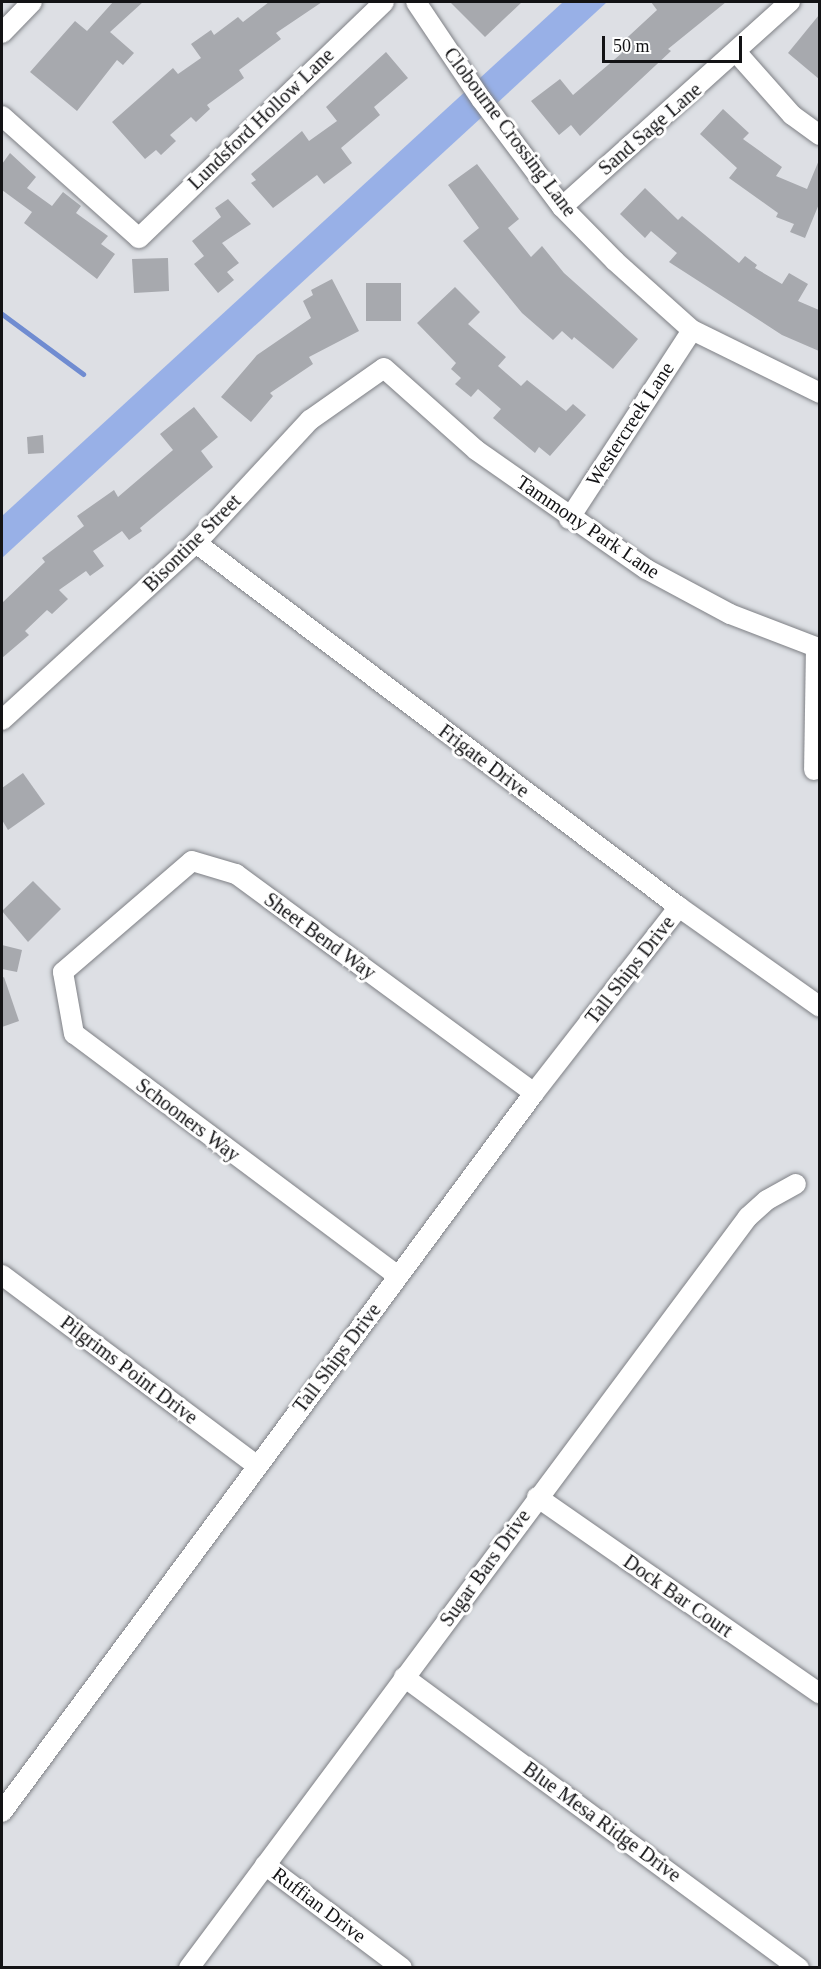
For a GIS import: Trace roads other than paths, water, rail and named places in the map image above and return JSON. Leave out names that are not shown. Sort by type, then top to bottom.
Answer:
[{"type":"street","points":[[2,33],[32,2]]},
{"type":"street","name":"Lundsford Hollow Lane","points":[[2,116],[139,238],[384,2]]},
{"type":"street","name":"Clobourne Crossing Lane","points":[[416,2],[481,99],[562,207],[692,330],[819,393]]},
{"type":"street","name":"Sand Sage Lane","points":[[562,207],[737,53],[790,2]]},
{"type":"street","points":[[737,53],[792,115],[819,135]]},
{"type":"street","name":"Westercreek Lane","points":[[569,519],[692,330]]},
{"type":"street","name":"Tammony Park Lane","points":[[384,368],[476,450],[569,519],[646,569],[730,614],[816,647],[814,770]]},
{"type":"street","name":"Bisontine Street","points":[[2,720],[196,543],[310,420],[384,368]]},
{"type":"street","name":"Frigate Drive","points":[[196,543],[679,907],[819,1007]]},
{"type":"street","name":"Sheet Bend Way","points":[[105,936],[192,861],[237,874],[534,1093]]},
{"type":"street","name":"Tall Ships Drive","points":[[2,1812],[534,1093],[679,907]]},
{"type":"street","name":"Schooners Way","points":[[105,936],[63,972],[74,1034],[398,1276]]},
{"type":"street","name":"Sugar Bars Drive","points":[[189,1968],[537,1497],[748,1217],[796,1184]]},
{"type":"street","name":"Pilgrims Point Drive","points":[[2,1275],[257,1466]]},
{"type":"street","name":"Dock Bar Court","points":[[537,1497],[819,1694]]},
{"type":"street","name":"Blue Mesa Ridge Drive","points":[[404,1677],[799,1968]]},
{"type":"street","name":"Ruffian Drive","points":[[265,1865],[402,1968]]},
{"type":"waterway","points":[[2,314],[83,374]]}]
